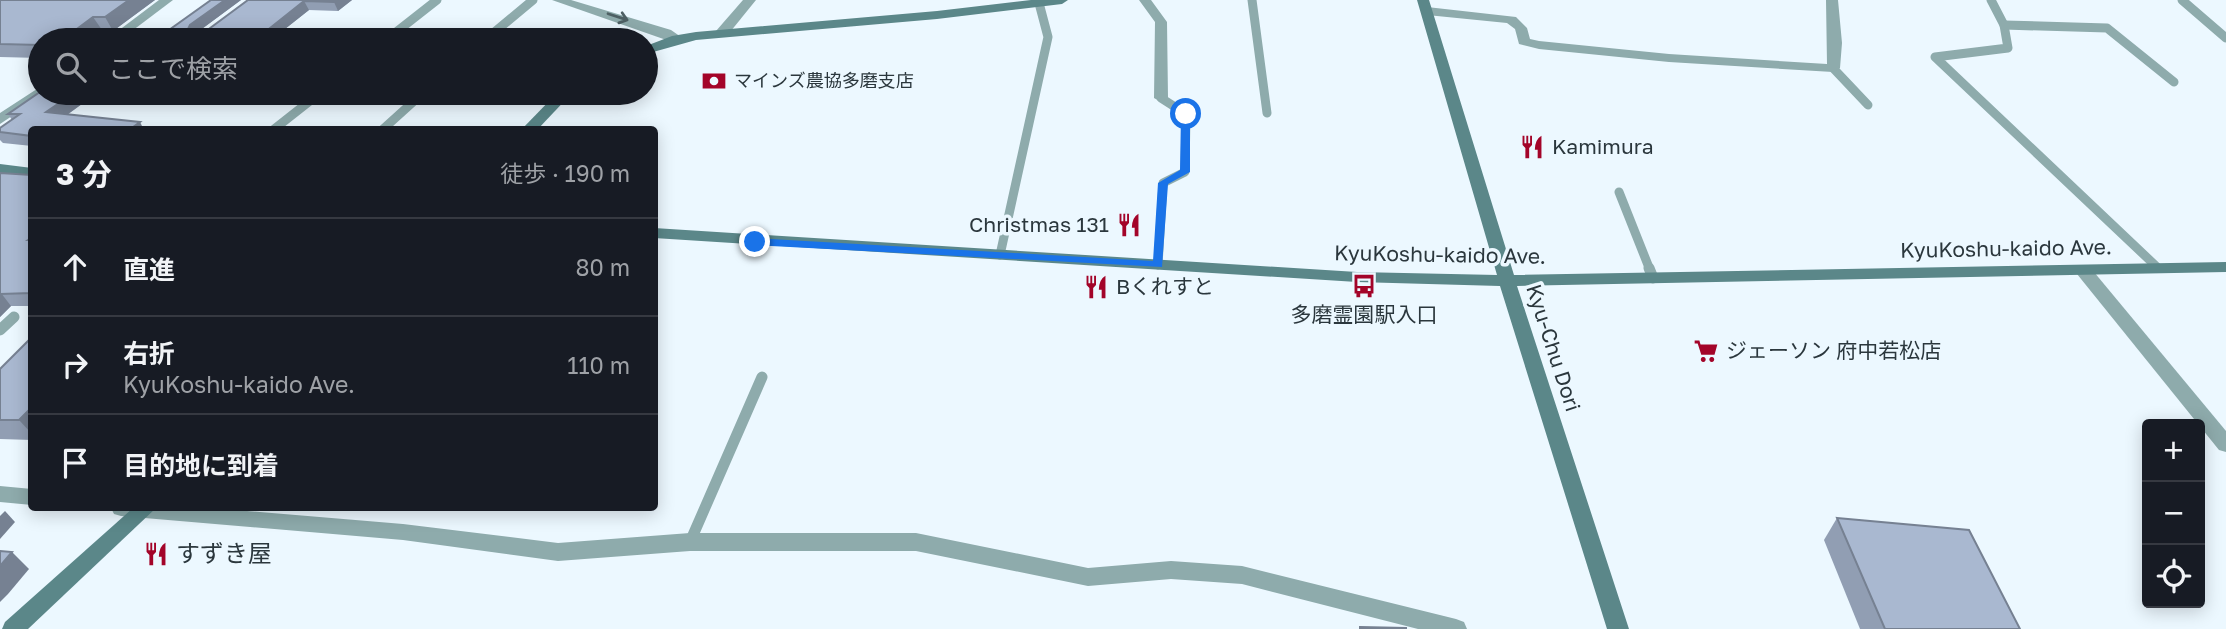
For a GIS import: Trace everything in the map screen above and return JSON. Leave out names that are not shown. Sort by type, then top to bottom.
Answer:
[{"type":"street","points":[[128,28],[167,0]]},
{"type":"street","points":[[558,0],[650,28]]},
{"type":"street","points":[[721,34],[750,0]]},
{"type":"street","points":[[658,46],[677,39],[721,34],[924,17],[1062,0]]},
{"type":"street","points":[[1145,0],[1161,22],[1161,98]]},
{"type":"street","points":[[1425,6],[1511,20],[1521,29],[1524,41],[1539,45],[1668,58],[1833,68],[1835,43],[1832,0]]},
{"type":"street","name":"Kyu-Chu Dori","points":[[1425,6],[1507,281],[1618,629]]},
{"type":"street","points":[[658,31],[677,39]]},
{"type":"street","points":[[0,120],[28,100]]},
{"type":"street","points":[[532,126],[553,105]]},
{"type":"street","points":[[0,169],[28,172]]},
{"type":"street","name":"KyuKoshu-kaido Ave.","points":[[658,233],[1357,277],[1507,281],[2226,267]]},
{"type":"street","points":[[2083,270],[2226,445]]},
{"type":"street","points":[[0,494],[28,497]]},
{"type":"street","points":[[13,629],[143,511]]},
{"type":"street","points":[[167,511],[403,532],[558,552],[690,542],[916,542],[1088,577],[1171,570],[1242,575],[1456,629]]},
{"type":"lane","points":[[401,28],[437,0]]},
{"type":"lane","points":[[499,28],[533,0]]},
{"type":"lane","points":[[1252,0],[1267,113]]},
{"type":"lane","points":[[1991,0],[2004,25],[2008,48],[1935,57],[2158,268]]},
{"type":"lane","points":[[2182,0],[2226,38]]},
{"type":"lane","points":[[1000,255],[1048,37],[1040,3]]},
{"type":"lane","points":[[2004,25],[2107,28],[2174,82]]},
{"type":"lane","points":[[1833,68],[1868,105]]},
{"type":"lane","points":[[1158,265],[1163,183],[1185,172],[1186,114],[1161,98]]},
{"type":"lane","points":[[278,126],[305,105]]},
{"type":"lane","points":[[386,126],[410,105]]},
{"type":"lane","points":[[1619,192],[1653,278]]},
{"type":"lane","points":[[0,330],[14,317]]},
{"type":"lane","points":[[690,542],[762,377]]},
{"type":"building","points":[[0,0],[129,0],[105,17],[93,17],[78,28],[28,28],[28,45],[0,44]]},
{"type":"building","points":[[211,0],[225,0],[188,28],[172,28]]},
{"type":"building","points":[[248,0],[337,0],[304,1],[270,28],[210,28]]},
{"type":"building","points":[[28,100],[28,105],[56,105],[46,112],[140,122],[134,126],[28,126],[28,136],[0,132],[0,128],[20,114],[8,114]]},
{"type":"building","points":[[0,173],[28,175],[28,293],[0,294]]},
{"type":"building","points":[[28,341],[28,411],[19,420],[0,420],[0,369]]},
{"type":"building","points":[[1837,518],[1969,530],[2020,629],[1885,629]]},
{"type":"building","points":[[0,551],[12,552],[0,566]]},
{"type":"building","points":[[1406,628],[1406,629],[1360,629]]},
{"type":"place","name":"マインズ農協多磨支店","points":[[714,81]]},
{"type":"place","name":"Kamimura","points":[[1532,147]]},
{"type":"place","name":"Christmas 131","points":[[1129,225]]},
{"type":"place","name":"多磨霊園駅入口","points":[[1364,286]]},
{"type":"place","name":"Bくれすと","points":[[1096,287]]},
{"type":"place","name":"ジェーソン 府中若松店","points":[[1706,351]]},
{"type":"place","name":"すずき屋","points":[[156,554]]},
{"type":"route","points":[[755,242],[1158,265],[1163,183],[1185,172],[1186,114]]}]
